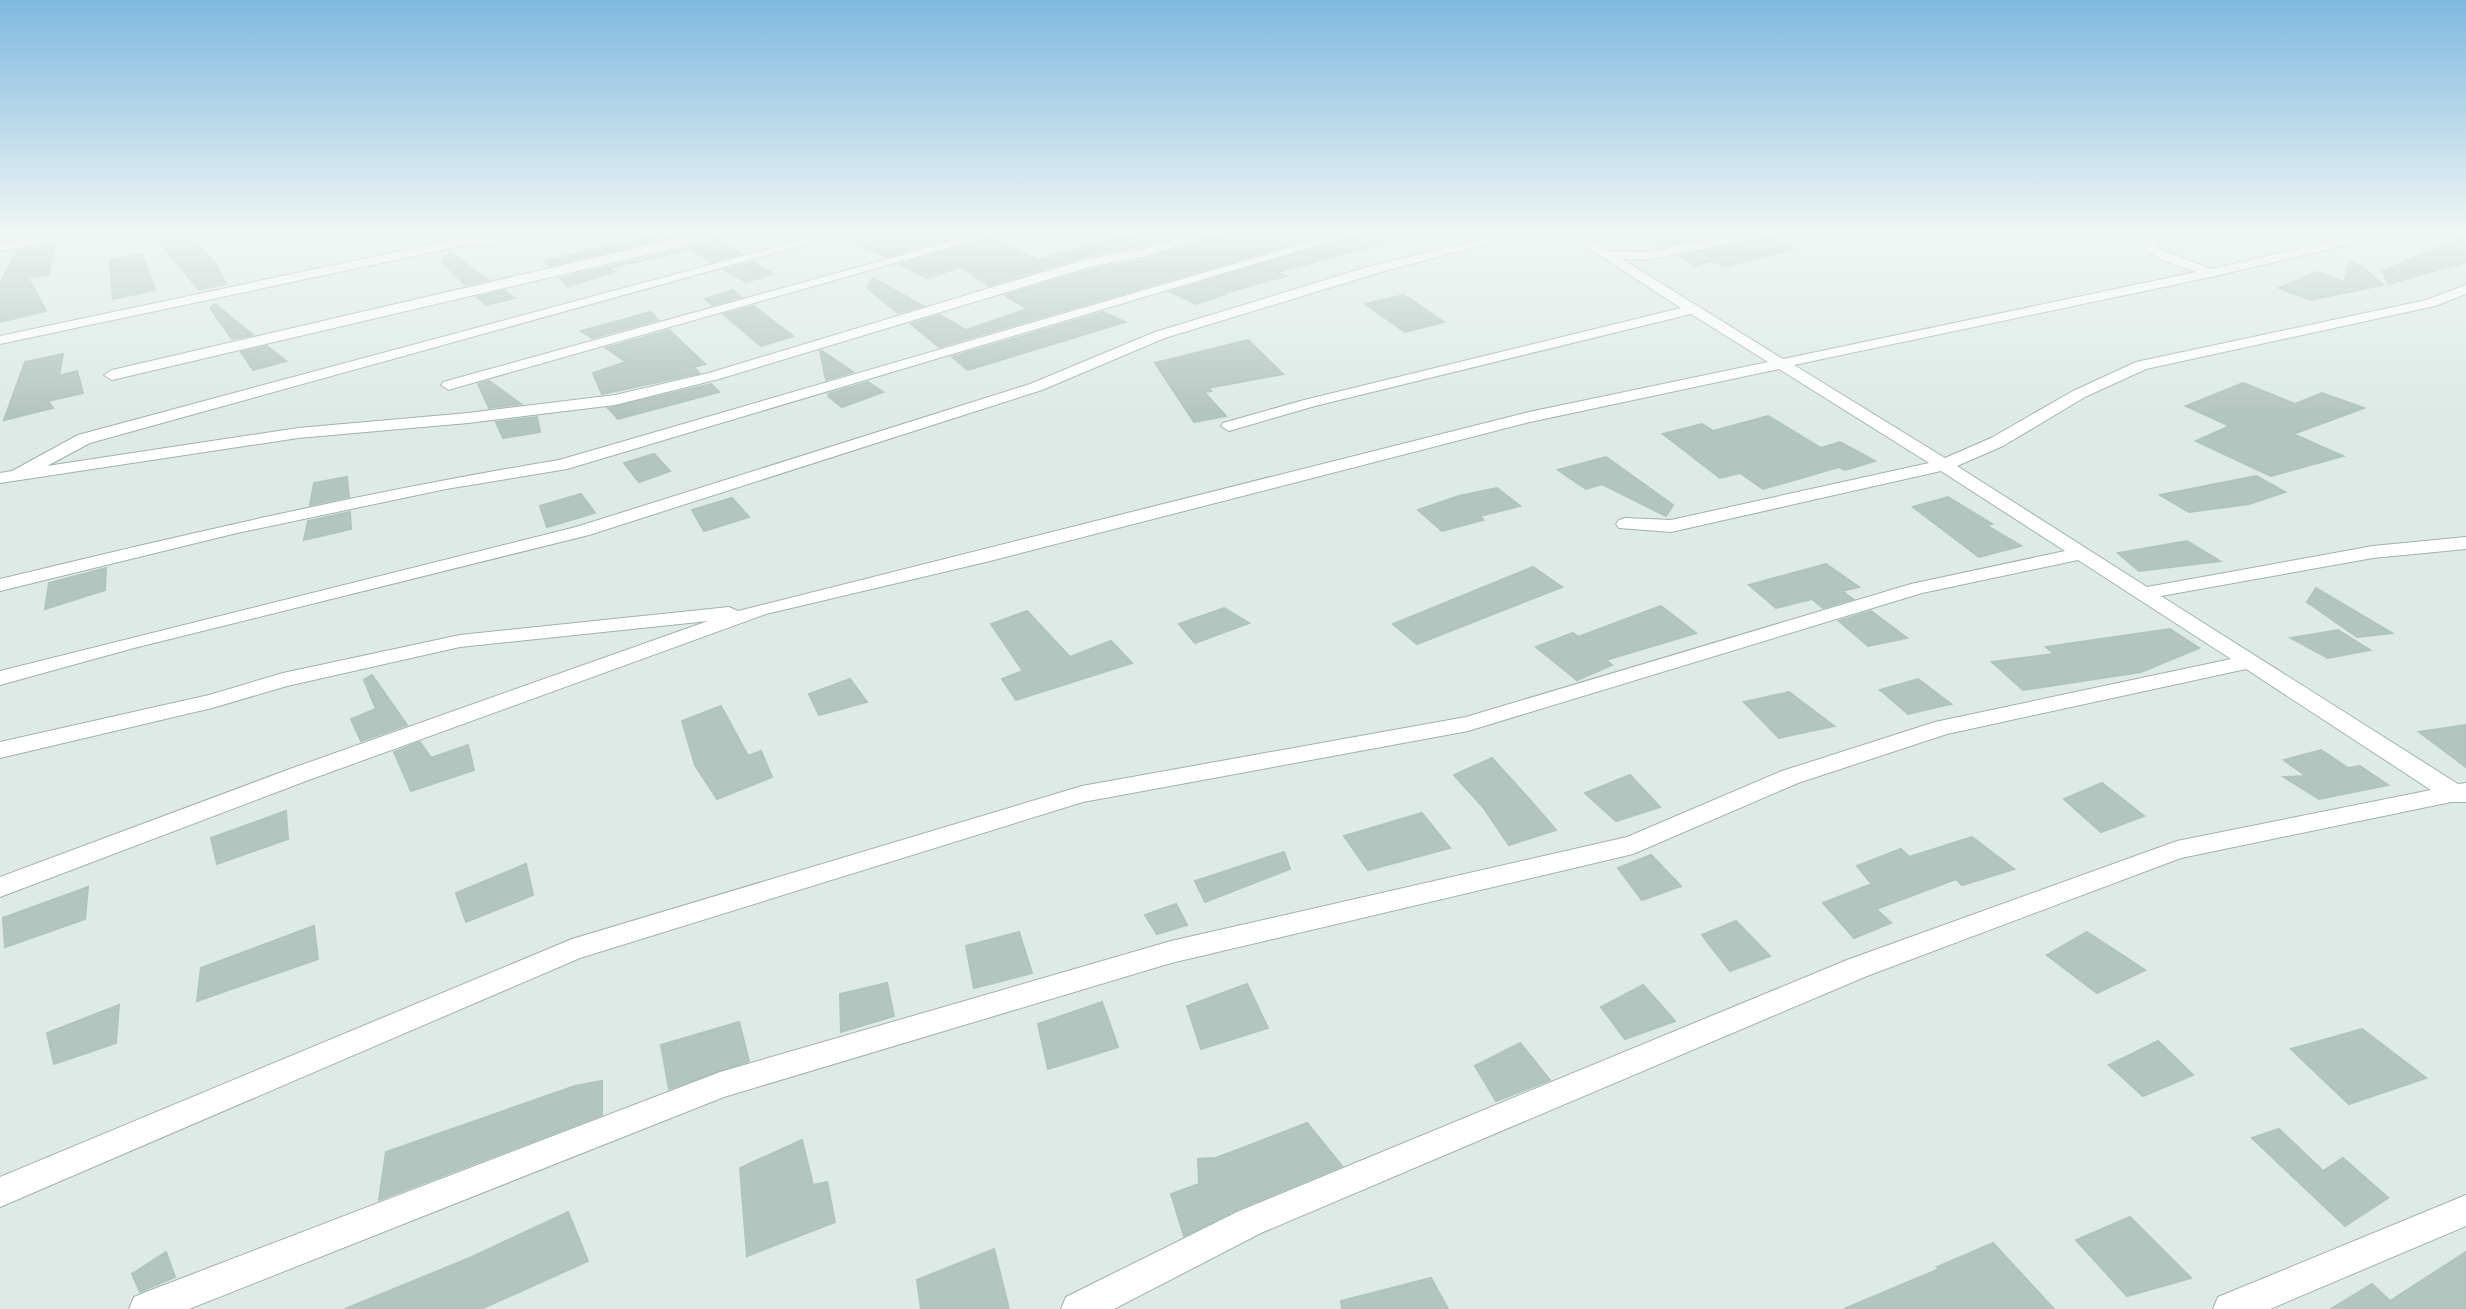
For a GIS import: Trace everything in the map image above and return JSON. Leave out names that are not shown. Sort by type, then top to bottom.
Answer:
[{"type":"street","points":[[0,340],[221,293]]},
{"type":"street","points":[[113,375],[465,293]]},
{"type":"street","points":[[8,477],[84,439],[620,293]]},
{"type":"street","points":[[449,385],[779,293]]},
{"type":"street","points":[[8,477],[298,433],[468,418],[614,400],[714,376],[988,293]]},
{"type":"street","points":[[0,585],[237,527],[446,484],[561,465],[1148,293]]},
{"type":"street","points":[[0,678],[128,643],[583,531],[1036,387],[1160,335],[1297,293]]},
{"type":"street","points":[[1664,293],[1786,365],[2461,795]]},
{"type":"street","points":[[0,887],[298,775],[759,610],[983,557],[1516,420],[2122,293]]},
{"type":"street","points":[[1625,524],[1671,526],[1944,465],[1997,442],[2079,394],[2141,365],[2430,303],[2455,293]]},
{"type":"street","points":[[1229,426],[1310,402],[1690,310]]},
{"type":"street","points":[[2144,593],[2373,552],[2466,543]]},
{"type":"street","points":[[0,1192],[572,950],[598,942],[1082,794],[1468,724],[1918,588],[2079,554]]},
{"type":"street","points":[[0,750],[212,701],[283,680],[460,641],[759,610]]},
{"type":"street","points":[[146,1309],[720,1085],[1171,952],[1633,845],[1790,776],[1943,727],[2249,662]]},
{"type":"street","points":[[1078,1309],[1250,1222],[1857,968],[2177,850],[2461,795]]},
{"type":"street","points":[[2230,1309],[2466,1210]]},
{"type":"building","points":[[0,293],[36,293],[46,311],[0,322]]},
{"type":"building","points":[[113,293],[141,293],[113,299]]},
{"type":"building","points":[[507,293],[515,298],[486,305],[477,297]]},
{"type":"building","points":[[723,293],[737,293],[741,297],[712,305],[705,299]]},
{"type":"building","points":[[873,293],[900,293],[923,306],[898,313]]},
{"type":"building","points":[[1125,293],[939,347],[911,324],[940,315],[966,330],[1027,309],[1005,295]]},
{"type":"building","points":[[1172,293],[1224,293],[1221,294],[1224,295],[1196,304]]},
{"type":"building","points":[[2292,293],[2344,293],[2310,300]]},
{"type":"building","points":[[1404,295],[1444,322],[1405,332],[1365,304]]},
{"type":"building","points":[[215,304],[253,335],[232,339],[210,308]]},
{"type":"building","points":[[754,306],[793,336],[761,346],[723,314]]},
{"type":"building","points":[[651,312],[658,320],[592,338],[581,331]]},
{"type":"building","points":[[1103,312],[1125,322],[968,370],[952,357]]},
{"type":"building","points":[[669,330],[705,364],[694,367],[699,373],[602,394],[593,373],[626,362],[606,348]]},
{"type":"building","points":[[1248,340],[1283,374],[1208,388],[1211,391],[1204,392],[1226,416],[1194,422],[1155,363]]},
{"type":"building","points":[[267,346],[286,361],[253,370],[241,352]]},
{"type":"building","points":[[822,351],[853,372],[826,380]]},
{"type":"building","points":[[63,354],[59,376],[77,371],[83,393],[48,401],[53,408],[4,420],[25,362]]},
{"type":"building","points":[[489,381],[521,404],[489,408],[478,384]]},
{"type":"building","points":[[868,382],[883,392],[842,407],[829,397],[828,394]]},
{"type":"building","points":[[2243,383],[2295,404],[2322,393],[2364,408],[2293,434],[2343,456],[2271,476],[2196,441],[2230,426],[2186,406]]},
{"type":"building","points":[[711,384],[719,392],[618,419],[608,408]]},
{"type":"building","points":[[1768,416],[1821,448],[1840,442],[1875,461],[1845,470],[1839,467],[1763,489],[1740,473],[1720,478],[1663,434],[1702,424],[1713,431]]},
{"type":"building","points":[[537,417],[540,432],[503,438],[496,422]]},
{"type":"building","points":[[654,454],[670,471],[639,482],[624,463]]},
{"type":"building","points":[[1606,457],[1673,505],[1666,516],[1602,484],[1586,489],[1558,470]]},
{"type":"building","points":[[2256,476],[2285,492],[2249,504],[2189,512],[2160,495]]},
{"type":"building","points":[[347,477],[349,497],[310,505],[314,483]]},
{"type":"building","points":[[1497,488],[1520,506],[1480,516],[1483,520],[1442,531],[1418,510],[1459,496]]},
{"type":"building","points":[[581,494],[595,513],[547,527],[540,506]]},
{"type":"building","points":[[1948,497],[1992,524],[1986,525],[2021,546],[1979,557],[1913,507]]},
{"type":"building","points":[[732,498],[749,517],[704,531],[692,510]]},
{"type":"building","points":[[350,512],[351,529],[304,540],[308,521]]},
{"type":"building","points":[[2187,541],[2220,561],[2139,571],[2118,553]]},
{"type":"building","points":[[1826,564],[1859,587],[1842,591],[1853,599],[1823,608],[1812,599],[1776,608],[1749,585]]},
{"type":"building","points":[[1533,567],[1562,587],[1417,644],[1393,624]]},
{"type":"building","points":[[106,568],[105,590],[45,609],[49,583]]},
{"type":"building","points":[[2316,588],[2392,633],[2357,637],[2307,602]]},
{"type":"building","points":[[1661,606],[1696,633],[1606,660],[1612,665],[1577,680],[1536,647],[1573,633],[1578,637]]},
{"type":"building","points":[[1224,608],[1249,623],[1195,643],[1179,624]]},
{"type":"building","points":[[1027,611],[1070,657],[1111,641],[1132,663],[1016,700],[1002,679],[1023,671],[991,624]]},
{"type":"building","points":[[1871,611],[1907,638],[1868,646],[1839,621]]},
{"type":"building","points":[[2170,629],[2199,648],[2141,672],[2023,690],[1992,662],[2054,654],[2046,647]]},
{"type":"building","points":[[2338,630],[2370,650],[2328,658],[2291,638]]},
{"type":"building","points":[[372,675],[407,725],[361,741],[351,719],[376,709],[364,680]]},
{"type":"building","points":[[850,679],[867,702],[819,715],[809,694]]},
{"type":"building","points":[[1918,679],[1951,704],[1908,714],[1880,690]]},
{"type":"building","points":[[1789,692],[1834,726],[1779,738],[1744,702]]},
{"type":"building","points":[[721,706],[748,756],[761,751],[772,777],[717,799],[695,765],[682,721]]},
{"type":"building","points":[[2466,725],[2466,767],[2419,732]]},
{"type":"building","points":[[420,742],[431,758],[468,745],[474,770],[411,791],[394,752]]},
{"type":"building","points":[[2321,750],[2348,768],[2360,766],[2388,785],[2319,799],[2284,777],[2306,776],[2284,760]]},
{"type":"building","points":[[1492,758],[1556,830],[1509,845],[1483,807],[1454,775]]},
{"type":"building","points":[[1630,775],[1660,807],[1616,821],[1585,793]]},
{"type":"building","points":[[2102,783],[2144,816],[2101,832],[2064,799]]},
{"type":"building","points":[[286,811],[288,839],[217,864],[211,838]]},
{"type":"building","points":[[1422,813],[1450,848],[1368,870],[1344,836]]},
{"type":"building","points":[[1972,837],[2014,869],[1962,885],[1956,879],[1876,909],[1891,923],[1854,938],[1823,903],[1872,884],[1857,866],[1901,849],[1909,857]]},
{"type":"building","points":[[1284,852],[1290,869],[1205,902],[1195,881]]},
{"type":"building","points":[[1651,855],[1681,886],[1642,900],[1618,868]]},
{"type":"building","points":[[526,864],[533,895],[466,922],[456,893]]},
{"type":"building","points":[[88,887],[85,919],[5,947],[3,918]]},
{"type":"building","points":[[1176,904],[1187,925],[1157,934],[1145,915]]},
{"type":"building","points":[[1736,921],[1770,956],[1730,971],[1702,935]]},
{"type":"building","points":[[314,926],[318,959],[197,1001],[201,968]]},
{"type":"building","points":[[1019,932],[1032,973],[974,988],[966,946]]},
{"type":"building","points":[[2087,932],[2145,970],[2097,993],[2047,955]]},
{"type":"building","points":[[887,983],[894,1016],[841,1032],[840,994]]},
{"type":"building","points":[[1247,984],[1268,1028],[1201,1049],[1187,1006]]},
{"type":"building","points":[[1643,985],[1675,1021],[1625,1039],[1601,1007]]},
{"type":"building","points":[[1102,1002],[1118,1047],[1048,1069],[1038,1024]]},
{"type":"building","points":[[119,1005],[116,1043],[54,1064],[47,1033]]},
{"type":"building","points":[[739,1022],[749,1061],[669,1089],[661,1045]]},
{"type":"building","points":[[2362,1029],[2426,1078],[2349,1104],[2291,1049]]},
{"type":"building","points":[[2158,1041],[2193,1075],[2143,1096],[2109,1065]]},
{"type":"building","points":[[1520,1043],[1550,1080],[1496,1101],[1475,1066]]},
{"type":"building","points":[[602,1081],[602,1115],[379,1200],[386,1152],[575,1086]]},
{"type":"building","points":[[1307,1123],[1342,1166],[1238,1209],[1184,1236],[1171,1194],[1199,1184],[1198,1159],[1216,1158]]},
{"type":"building","points":[[2279,1129],[2323,1171],[2343,1158],[2388,1198],[2345,1226],[2252,1138]]},
{"type":"building","points":[[802,1140],[813,1185],[827,1182],[835,1222],[747,1256],[740,1168]]},
{"type":"building","points":[[568,1212],[588,1261],[481,1309],[345,1309],[472,1257]]},
{"type":"building","points":[[2130,1217],[2191,1278],[2127,1296],[2076,1240]]},
{"type":"building","points":[[1993,1243],[2054,1309],[1844,1309],[1939,1269],[1937,1267]]},
{"type":"building","points":[[994,1249],[1009,1309],[921,1309],[917,1280]]},
{"type":"building","points":[[166,1252],[175,1277],[140,1292],[132,1274]]},
{"type":"building","points":[[2466,1252],[2466,1309],[2331,1309],[2372,1284],[2390,1301]]},
{"type":"building","points":[[1431,1278],[1448,1309],[1342,1309],[1341,1301]]}]
